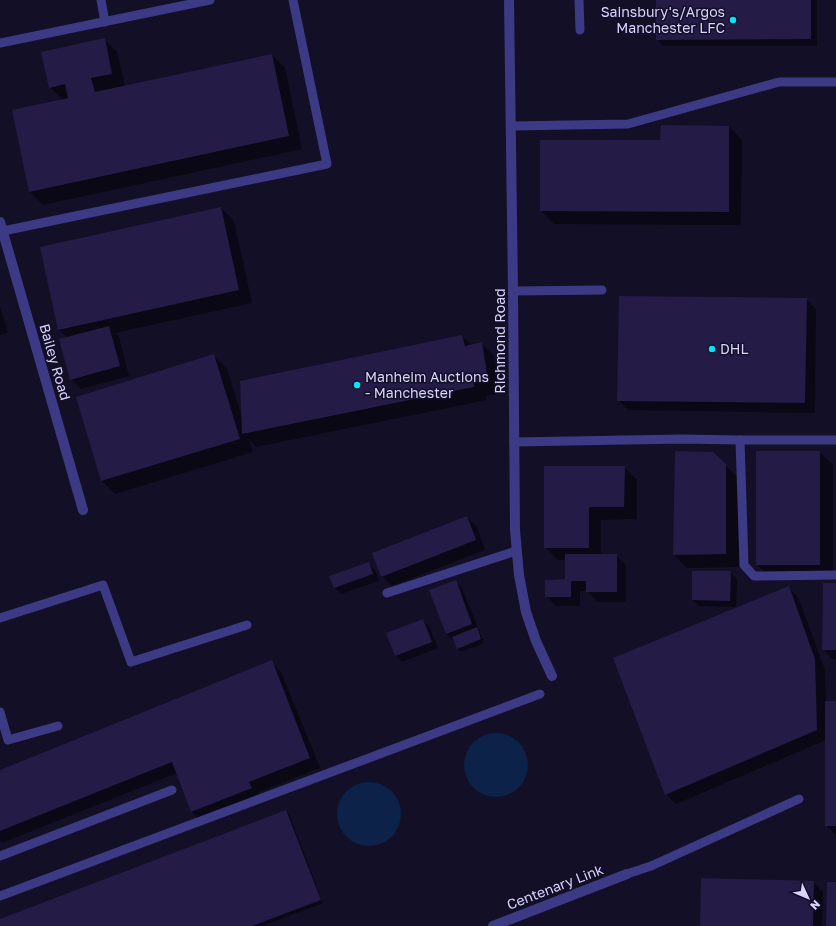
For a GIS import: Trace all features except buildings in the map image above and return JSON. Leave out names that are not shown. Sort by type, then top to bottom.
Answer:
[{"type":"street","name":"Richmond Road","points":[[509,0],[514,291],[516,551],[526,612],[536,641],[552,676]]},
{"type":"street","name":"Bailey Road","points":[[1,227],[83,510]]},
{"type":"street","name":"Centenary Link","points":[[493,926],[628,874]]},
{"type":"lane","points":[[101,0],[105,22]]},
{"type":"lane","points":[[0,43],[210,0]]},
{"type":"lane","points":[[1,227],[326,164],[293,0]]},
{"type":"lane","points":[[579,0],[580,30]]},
{"type":"lane","points":[[511,126],[628,124],[779,82],[836,82]]},
{"type":"lane","points":[[514,291],[602,290]]},
{"type":"lane","points":[[740,440],[744,565],[754,576],[836,575]]},
{"type":"lane","points":[[514,442],[836,440]]},
{"type":"lane","points":[[387,593],[516,551]]},
{"type":"lane","points":[[0,618],[103,585],[131,662],[247,625]]},
{"type":"lane","points":[[0,896],[540,694]]},
{"type":"lane","points":[[0,712],[8,740],[58,726]]},
{"type":"lane","points":[[0,856],[172,790]]},
{"type":"lane","points":[[628,874],[657,864],[799,799]]},
{"type":"water","points":[[490,733],[502,733],[519,742],[526,753],[528,765],[526,777],[519,788],[502,797],[490,797],[478,792],[469,783],[464,771],[464,759],[469,747],[478,738]]},
{"type":"water","points":[[363,782],[375,782],[392,791],[399,802],[401,814],[399,826],[392,837],[375,846],[363,846],[351,841],[342,832],[337,820],[337,808],[342,796],[351,787]]},
{"type":"place","name":"Sainsbury's/Argos Manchester LFC","points":[[733,20]]},
{"type":"place","name":"DHL","points":[[712,349]]},
{"type":"place","name":"Manheim Auctions - Manchester","points":[[357,385]]}]
